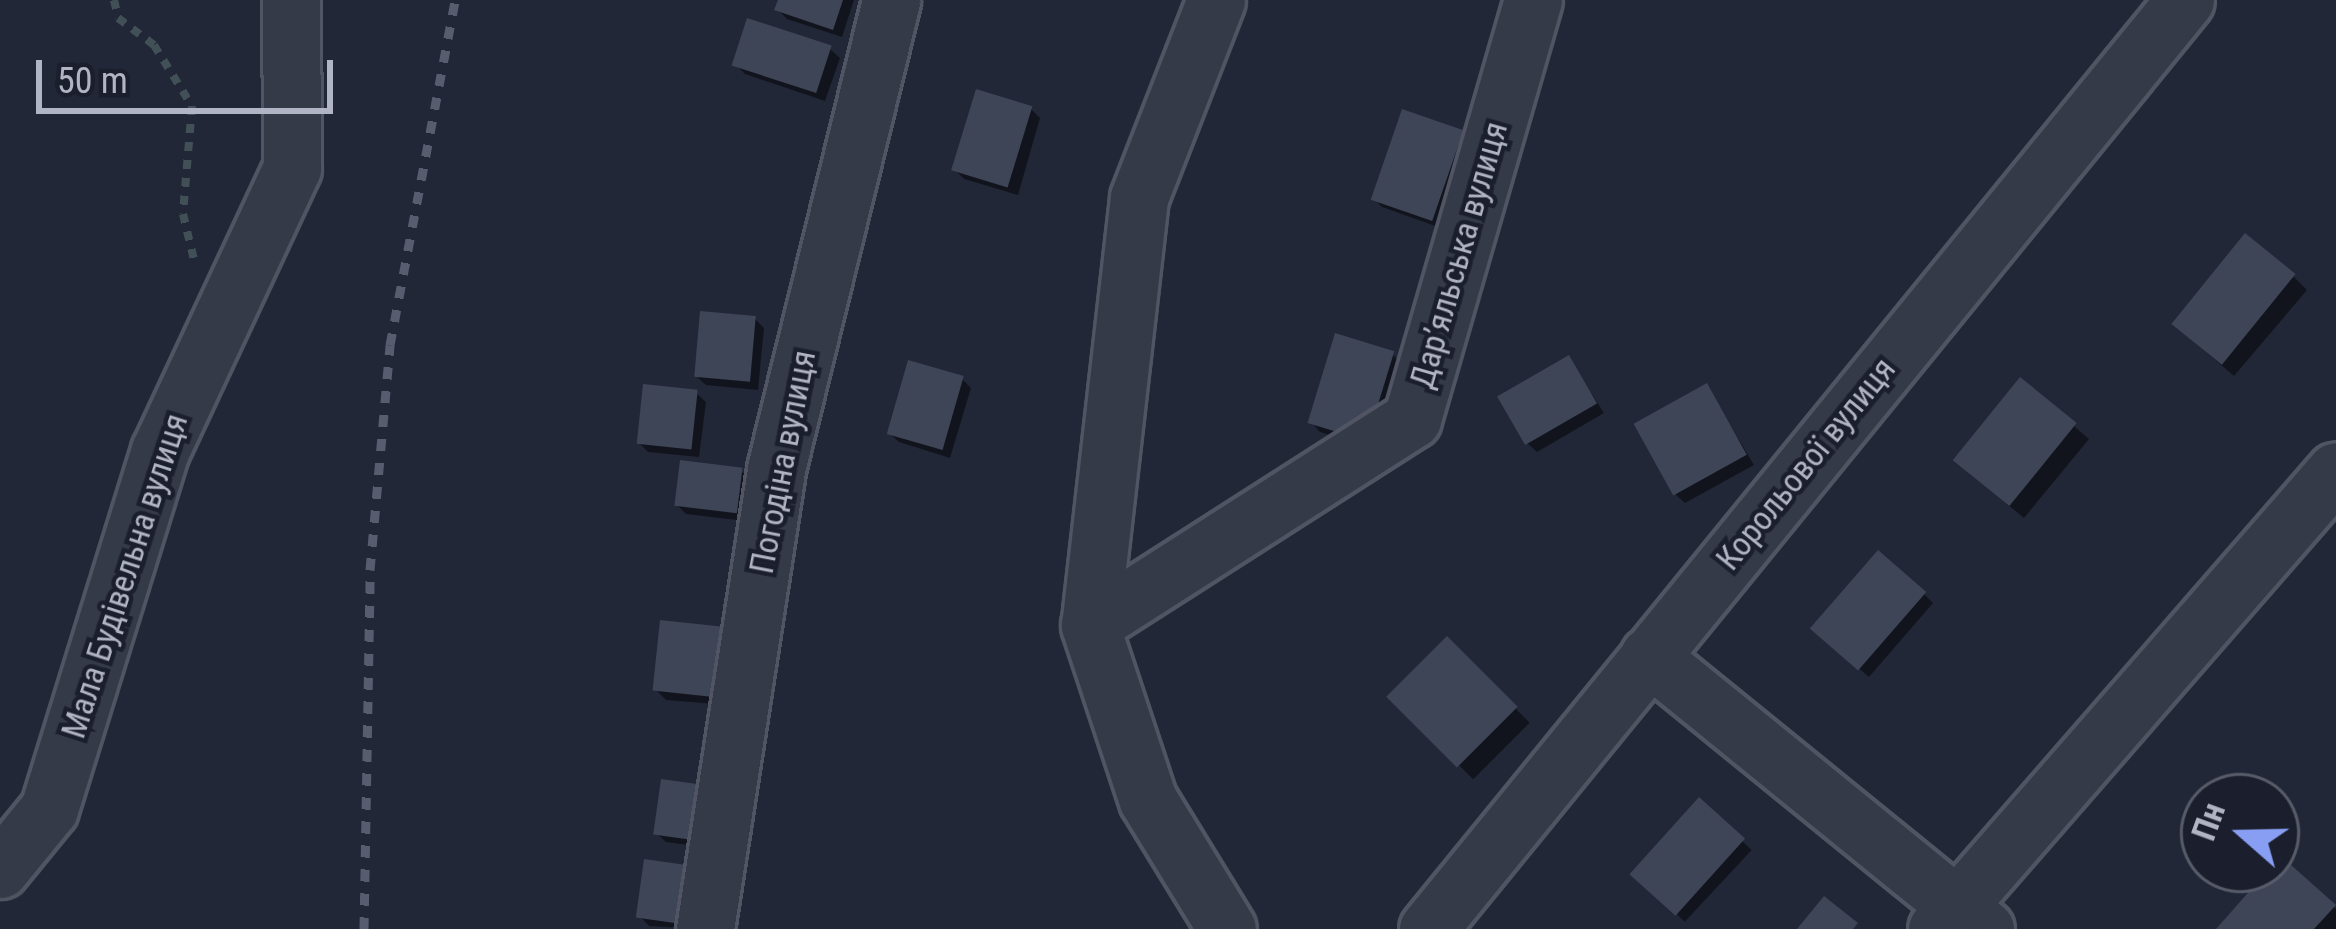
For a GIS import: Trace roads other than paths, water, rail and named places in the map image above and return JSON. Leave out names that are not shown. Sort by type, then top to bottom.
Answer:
[{"type":"street","name":"Мала Будівельна вулиця","points":[[0,869],[49,809],[160,451],[292,168],[291,0]]},
{"type":"street","name":"Погодіна вулиця","points":[[706,929],[776,469],[890,0]]},
{"type":"street","points":[[1216,0],[1139,198],[1090,625],[1148,800],[1227,929]]},
{"type":"street","name":"Дар’яльська вулиця","points":[[1090,625],[1412,419],[1533,0]]},
{"type":"street","name":"Корольової вулиця","points":[[1428,929],[2185,0]]},
{"type":"street","points":[[1649,656],[1960,921],[2336,471]]},
{"type":"railway","points":[[364,929],[370,570],[390,345],[455,0]]}]
